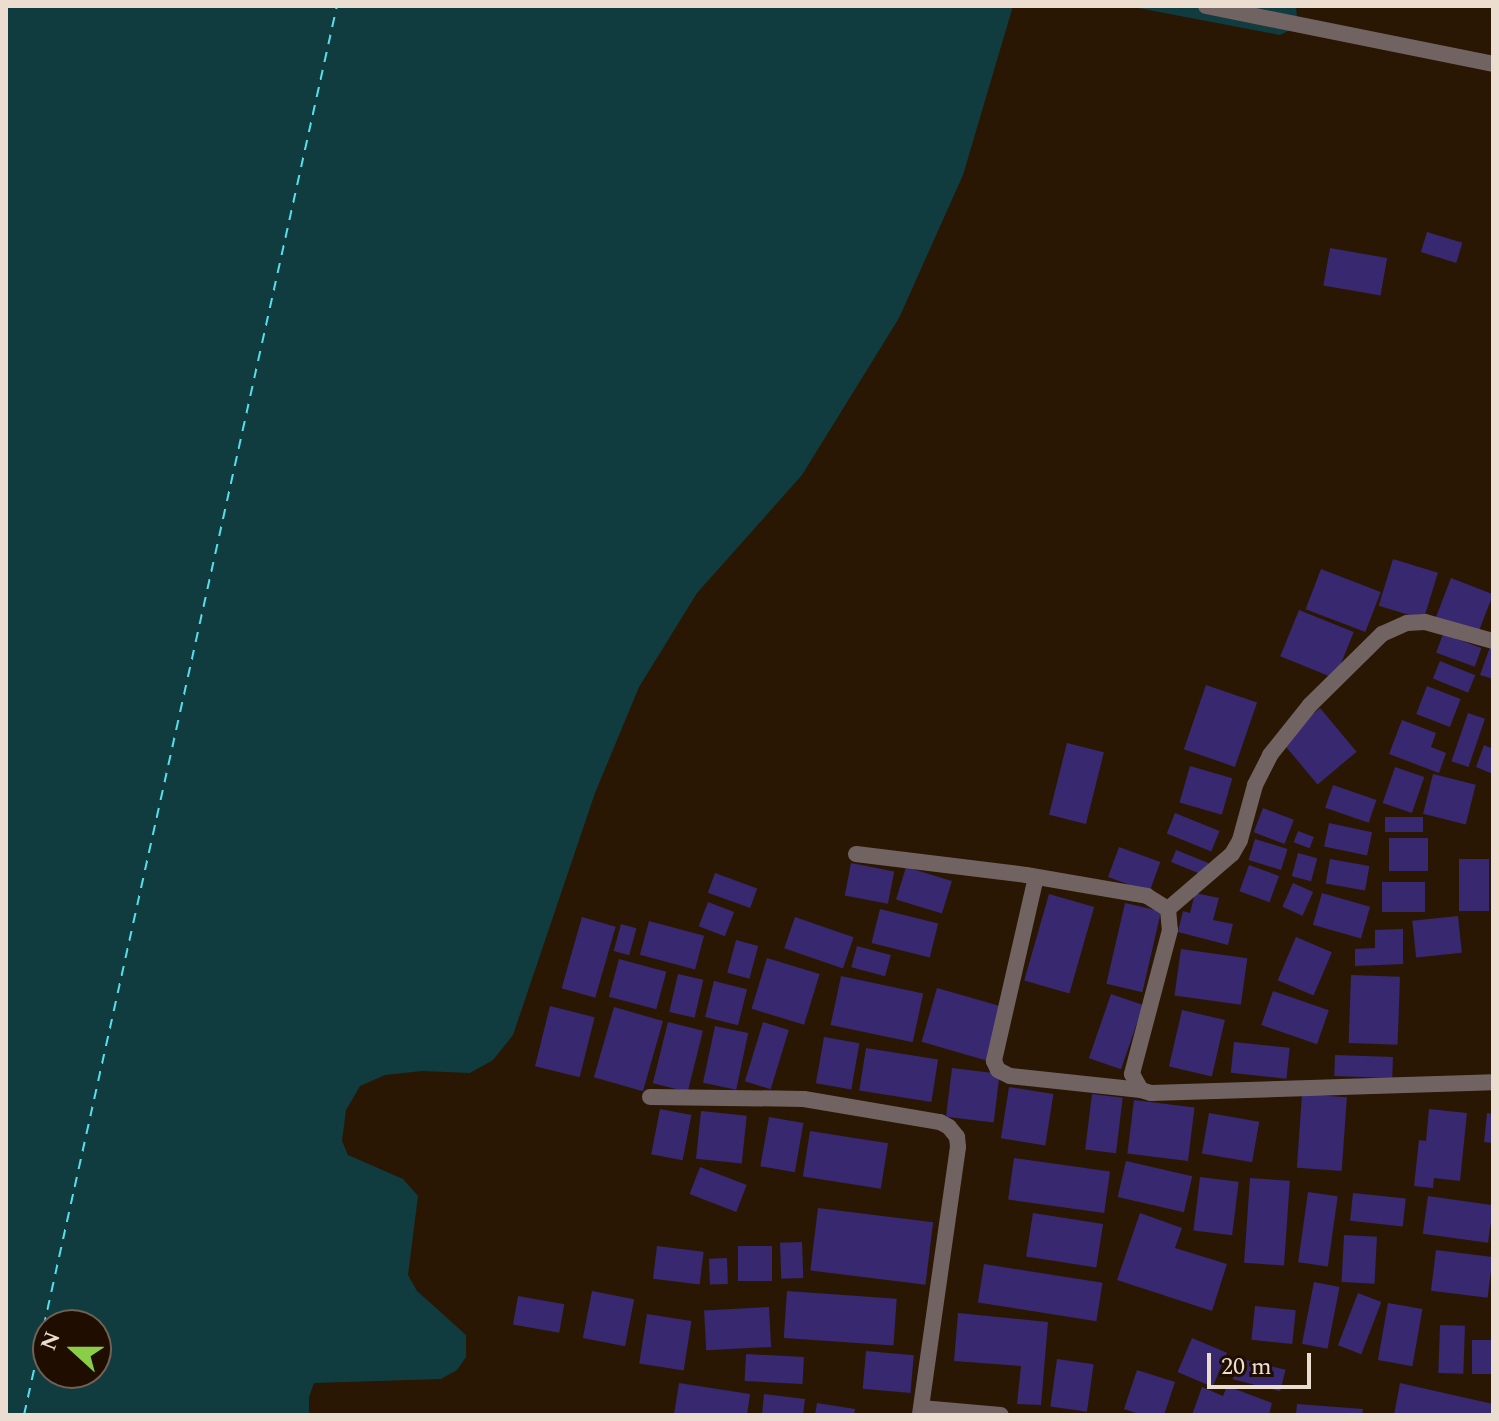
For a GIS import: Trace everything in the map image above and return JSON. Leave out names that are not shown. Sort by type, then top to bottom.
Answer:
[{"type":"street","points":[[1206,6],[1493,64]]},
{"type":"street","points":[[1168,909],[1232,854],[1240,840],[1255,785],[1270,755],[1310,705],[1382,634],[1407,623],[1425,622],[1493,641]]},
{"type":"street","points":[[856,854],[1036,877],[1147,896],[1168,909]]},
{"type":"street","points":[[1036,877],[995,1050],[994,1061],[998,1070],[1010,1076],[1151,1093],[1493,1082]]},
{"type":"street","points":[[1141,1090],[1132,1074],[1170,930],[1168,909]]},
{"type":"street","points":[[650,1097],[804,1099],[940,1122],[949,1127],[957,1137],[958,1147],[921,1412],[1001,1415]]},
{"type":"water","points":[[6,6],[1013,6],[963,175],[899,318],[802,475],[697,593],[639,687],[595,793],[513,1035],[493,1060],[470,1073],[422,1071],[385,1075],[360,1086],[346,1110],[342,1141],[348,1155],[403,1179],[418,1196],[408,1275],[417,1291],[466,1335],[466,1357],[457,1370],[441,1379],[314,1383],[309,1397],[309,1415],[6,1415]]},
{"type":"water","points":[[1128,6],[1296,6],[1297,18],[1290,30],[1280,35]]},
{"type":"building","points":[[1427,232],[1462,243],[1456,263],[1421,252]]},
{"type":"building","points":[[1330,248],[1387,258],[1381,295],[1323,285]]},
{"type":"building","points":[[1393,559],[1438,573],[1424,620],[1379,606]]},
{"type":"building","points":[[1321,569],[1381,592],[1365,632],[1306,609]]},
{"type":"building","points":[[1451,578],[1493,594],[1477,636],[1435,620]]},
{"type":"building","points":[[1299,610],[1354,632],[1335,678],[1280,656]]},
{"type":"building","points":[[1443,634],[1482,648],[1475,667],[1436,653]]},
{"type":"building","points":[[1490,647],[1493,648],[1493,679],[1480,675]]},
{"type":"building","points":[[1440,661],[1475,675],[1468,693],[1433,679]]},
{"type":"building","points":[[1206,685],[1257,703],[1235,767],[1184,749]]},
{"type":"building","points":[[1427,686],[1461,699],[1450,727],[1416,714]]},
{"type":"building","points":[[1320,708],[1357,752],[1318,784],[1281,741]]},
{"type":"building","points":[[1468,713],[1485,719],[1468,767],[1451,761]]},
{"type":"building","points":[[1402,720],[1436,733],[1431,747],[1446,753],[1439,773],[1389,754]]},
{"type":"building","points":[[1067,743],[1104,752],[1086,824],[1049,815]]},
{"type":"building","points":[[1484,745],[1493,749],[1493,774],[1476,767]]},
{"type":"building","points":[[1190,766],[1232,778],[1222,815],[1180,803]]},
{"type":"building","points":[[1395,767],[1424,777],[1412,813],[1383,803]]},
{"type":"building","points":[[1433,774],[1476,785],[1466,824],[1423,814]]},
{"type":"building","points":[[1333,785],[1376,800],[1369,823],[1325,808]]},
{"type":"building","points":[[1263,808],[1294,820],[1284,844],[1254,832]]},
{"type":"building","points":[[1175,813],[1220,831],[1211,851],[1167,833]]},
{"type":"building","points":[[1385,817],[1423,817],[1423,832],[1385,832]]},
{"type":"building","points":[[1329,823],[1372,832],[1367,856],[1324,846]]},
{"type":"building","points":[[1298,831],[1314,837],[1310,848],[1294,842]]},
{"type":"building","points":[[1389,838],[1428,838],[1428,871],[1389,871]]},
{"type":"building","points":[[1255,839],[1288,849],[1281,870],[1249,860]]},
{"type":"building","points":[[1119,847],[1160,862],[1149,892],[1108,877]]},
{"type":"building","points":[[1176,850],[1208,863],[1204,875],[1171,862]]},
{"type":"building","points":[[1298,853],[1317,858],[1311,881],[1292,876]]},
{"type":"building","points":[[1330,859],[1369,866],[1365,891],[1326,884]]},
{"type":"building","points":[[1459,859],[1489,859],[1489,911],[1459,911]]},
{"type":"building","points":[[851,863],[894,871],[888,904],[845,895]]},
{"type":"building","points":[[1249,865],[1279,876],[1269,902],[1239,891]]},
{"type":"building","points":[[906,867],[952,881],[942,914],[896,900]]},
{"type":"building","points":[[715,873],[757,888],[750,908],[708,893]]},
{"type":"building","points":[[1382,882],[1425,882],[1425,912],[1382,912]]},
{"type":"building","points":[[1293,883],[1313,892],[1303,916],[1282,907]]},
{"type":"building","points":[[1195,893],[1219,898],[1213,920],[1233,924],[1228,945],[1178,932],[1183,911],[1190,913]]},
{"type":"building","points":[[1322,893],[1370,907],[1361,939],[1313,925]]},
{"type":"building","points":[[1049,894],[1094,907],[1069,993],[1024,981]]},
{"type":"building","points":[[708,902],[734,912],[725,936],[699,926]]},
{"type":"building","points":[[1125,903],[1161,911],[1142,992],[1106,984]]},
{"type":"building","points":[[880,909],[938,924],[930,957],[872,943]]},
{"type":"building","points":[[1458,916],[1462,953],[1416,958],[1412,921]]},
{"type":"building","points":[[582,917],[616,927],[595,998],[562,988]]},
{"type":"building","points":[[795,917],[854,937],[843,968],[784,948]]},
{"type":"building","points":[[649,921],[704,936],[695,970],[640,955]]},
{"type":"building","points":[[621,924],[636,928],[629,955],[614,951]]},
{"type":"building","points":[[1403,929],[1403,964],[1355,966],[1355,949],[1375,948],[1375,930]]},
{"type":"building","points":[[1296,937],[1332,952],[1314,996],[1278,980]]},
{"type":"building","points":[[736,940],[758,946],[749,979],[727,973]]},
{"type":"building","points":[[857,946],[891,955],[885,976],[851,967]]},
{"type":"building","points":[[1181,949],[1247,958],[1241,1005],[1174,996]]},
{"type":"building","points":[[767,958],[820,974],[804,1025],[752,1009]]},
{"type":"building","points":[[619,959],[666,972],[656,1009],[609,997]]},
{"type":"building","points":[[678,974],[703,980],[695,1018],[669,1012]]},
{"type":"building","points":[[1351,975],[1400,977],[1398,1045],[1349,1043]]},
{"type":"building","points":[[841,976],[923,993],[913,1042],[831,1025]]},
{"type":"building","points":[[714,981],[747,989],[738,1025],[705,1017]]},
{"type":"building","points":[[937,988],[1004,1007],[989,1061],[922,1042]]},
{"type":"building","points":[[1273,991],[1329,1010],[1317,1044],[1261,1025]]},
{"type":"building","points":[[1111,994],[1143,1005],[1121,1069],[1089,1058]]},
{"type":"building","points":[[550,1006],[595,1017],[580,1077],[535,1066]]},
{"type":"building","points":[[614,1007],[663,1021],[643,1091],[594,1077]]},
{"type":"building","points":[[1182,1010],[1225,1020],[1212,1076],[1169,1067]]},
{"type":"building","points":[[668,1022],[703,1031],[688,1092],[653,1083]]},
{"type":"building","points":[[763,1022],[789,1030],[771,1089],[745,1081]]},
{"type":"building","points":[[715,1026],[748,1033],[736,1090],[703,1083]]},
{"type":"building","points":[[824,1037],[859,1043],[851,1090],[816,1083]]},
{"type":"building","points":[[1234,1042],[1290,1048],[1286,1079],[1231,1073]]},
{"type":"building","points":[[866,1048],[938,1059],[931,1102],[859,1090]]},
{"type":"building","points":[[1335,1055],[1393,1057],[1392,1078],[1334,1076]]},
{"type":"building","points":[[952,1068],[1000,1074],[994,1122],[946,1117]]},
{"type":"building","points":[[1009,1087],[1053,1094],[1045,1145],[1001,1138]]},
{"type":"building","points":[[1092,1094],[1123,1098],[1116,1153],[1085,1150]]},
{"type":"building","points":[[1302,1094],[1347,1097],[1342,1171],[1297,1168]]},
{"type":"building","points":[[1134,1100],[1195,1107],[1188,1161],[1127,1154]]},
{"type":"building","points":[[660,1109],[691,1115],[683,1160],[651,1154]]},
{"type":"building","points":[[1429,1109],[1467,1113],[1460,1181],[1434,1178],[1433,1188],[1414,1186],[1419,1140],[1426,1141]]},
{"type":"building","points":[[701,1111],[747,1116],[742,1164],[696,1159]]},
{"type":"building","points":[[1209,1113],[1259,1122],[1252,1162],[1202,1153]]},
{"type":"building","points":[[1487,1113],[1493,1114],[1493,1143],[1484,1142]]},
{"type":"building","points":[[769,1117],[803,1123],[795,1172],[760,1166]]},
{"type":"building","points":[[810,1131],[888,1143],[881,1189],[803,1176]]},
{"type":"building","points":[[1014,1158],[1110,1171],[1104,1213],[1008,1200]]},
{"type":"building","points":[[1126,1161],[1192,1176],[1184,1212],[1118,1197]]},
{"type":"building","points":[[700,1167],[747,1185],[736,1212],[690,1194]]},
{"type":"building","points":[[1200,1177],[1239,1182],[1232,1235],[1193,1231]]},
{"type":"building","points":[[1250,1178],[1290,1181],[1284,1266],[1244,1263]]},
{"type":"building","points":[[1308,1192],[1338,1196],[1328,1266],[1298,1262]]},
{"type":"building","points":[[1353,1193],[1406,1199],[1403,1226],[1350,1221]]},
{"type":"building","points":[[1428,1196],[1493,1205],[1488,1243],[1423,1234]]},
{"type":"building","points":[[818,1208],[933,1222],[925,1285],[810,1271]]},
{"type":"building","points":[[1033,1213],[1103,1224],[1096,1268],[1026,1256]]},
{"type":"building","points":[[1140,1213],[1182,1228],[1175,1248],[1227,1264],[1212,1311],[1117,1280]]},
{"type":"building","points":[[1344,1235],[1377,1237],[1374,1284],[1342,1282]]},
{"type":"building","points":[[802,1242],[803,1278],[781,1279],[780,1243]]},
{"type":"building","points":[[657,1246],[704,1252],[700,1284],[653,1279]]},
{"type":"building","points":[[738,1246],[772,1246],[772,1281],[738,1281]]},
{"type":"building","points":[[1436,1250],[1493,1257],[1488,1298],[1431,1291]]},
{"type":"building","points":[[727,1258],[728,1284],[710,1285],[709,1259]]},
{"type":"building","points":[[984,1264],[1103,1283],[1096,1321],[978,1303]]},
{"type":"building","points":[[1314,1282],[1340,1287],[1328,1349],[1302,1344]]},
{"type":"building","points":[[592,1291],[634,1299],[625,1346],[583,1338]]},
{"type":"building","points":[[787,1291],[897,1299],[893,1346],[784,1338]]},
{"type":"building","points":[[1358,1293],[1381,1302],[1361,1354],[1338,1345]]},
{"type":"building","points":[[518,1296],[564,1304],[559,1333],[513,1325]]},
{"type":"building","points":[[1388,1303],[1422,1309],[1412,1366],[1378,1360]]},
{"type":"building","points":[[1255,1306],[1296,1310],[1292,1344],[1251,1340]]},
{"type":"building","points":[[769,1307],[771,1347],[706,1350],[704,1310]]},
{"type":"building","points":[[958,1313],[1048,1322],[1041,1405],[1017,1404],[1021,1366],[954,1361]]},
{"type":"building","points":[[647,1314],[691,1321],[684,1370],[639,1363]]},
{"type":"building","points":[[1440,1325],[1465,1326],[1463,1374],[1438,1373]]},
{"type":"building","points":[[1192,1338],[1227,1353],[1213,1387],[1178,1372]]},
{"type":"building","points":[[1472,1340],[1493,1340],[1493,1374],[1472,1374]]},
{"type":"building","points":[[866,1351],[914,1355],[911,1393],[863,1389]]},
{"type":"building","points":[[746,1354],[804,1357],[803,1384],[745,1381]]},
{"type":"building","points":[[1238,1358],[1286,1370],[1280,1391],[1233,1379]]},
{"type":"building","points":[[1057,1359],[1094,1364],[1087,1412],[1050,1407]]},
{"type":"building","points":[[1137,1370],[1175,1382],[1164,1415],[1142,1415],[1124,1409]]},
{"type":"building","points":[[679,1383],[750,1394],[747,1415],[674,1415]]},
{"type":"building","points":[[1400,1383],[1493,1404],[1493,1415],[1394,1415]]},
{"type":"building","points":[[1227,1386],[1272,1403],[1269,1415],[1192,1415],[1202,1387],[1223,1396]]},
{"type":"building","points":[[764,1394],[805,1399],[803,1415],[762,1415]]},
{"type":"building","points":[[817,1403],[855,1409],[854,1415],[815,1415]]},
{"type":"building","points":[[1297,1404],[1363,1409],[1362,1415],[1296,1415]]},
{"type":"ferry route","points":[[24,1415],[337,6]]}]
